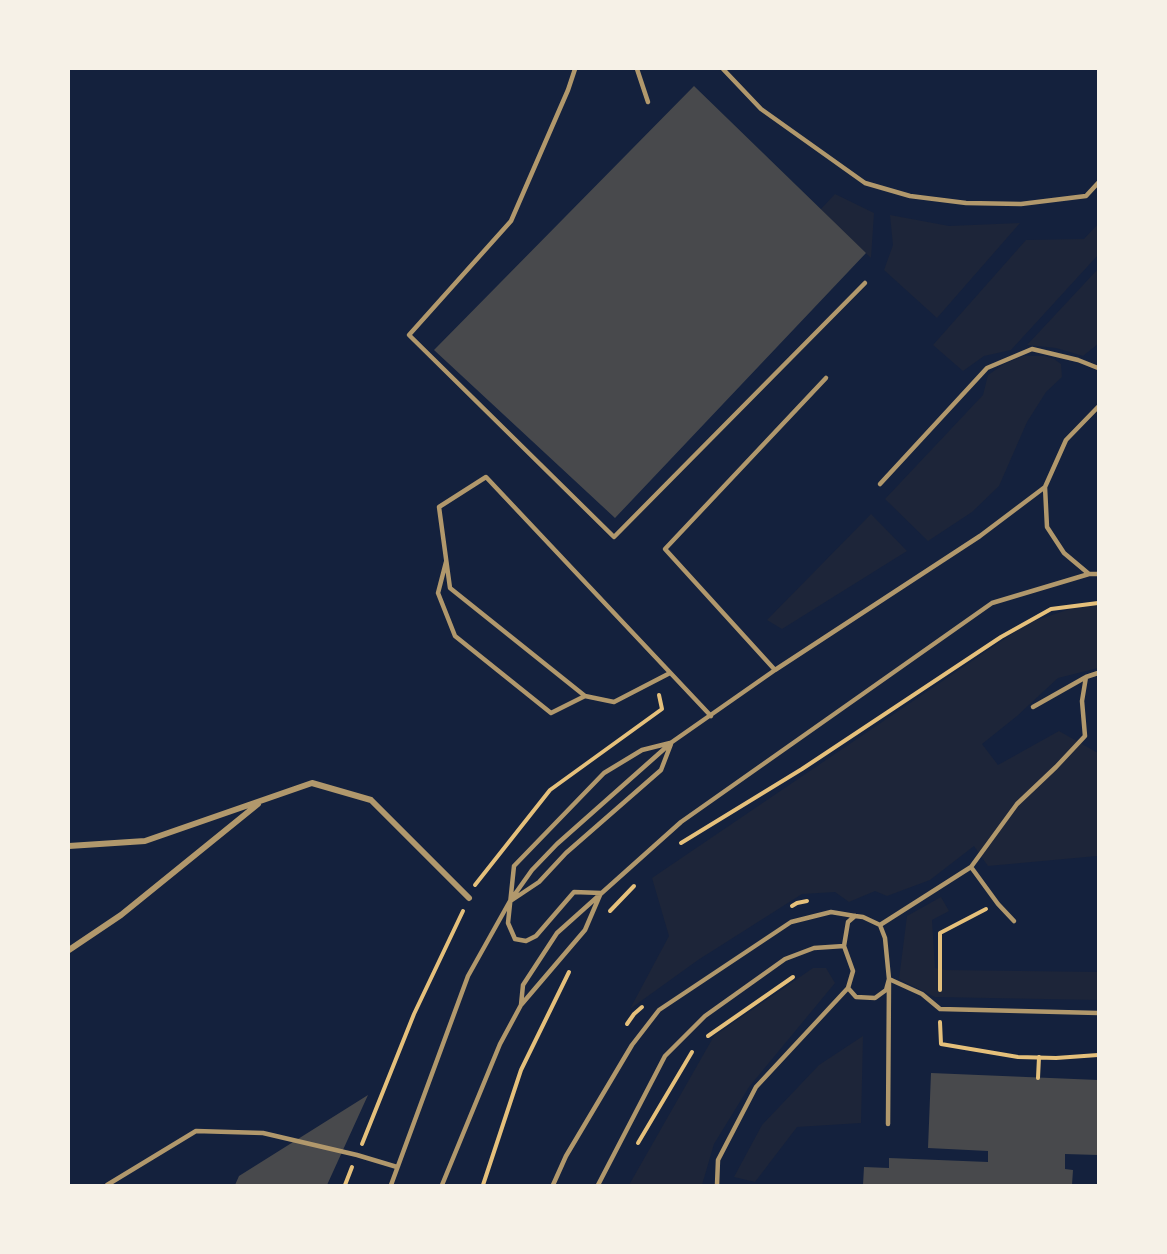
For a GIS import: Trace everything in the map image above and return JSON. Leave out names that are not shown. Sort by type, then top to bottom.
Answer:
[{"type":"street","points":[[69,846],[145,841],[312,783],[371,800],[469,898]]},
{"type":"street","points":[[69,950],[121,915],[264,800]]},
{"type":"lane","points":[[575,69],[511,221],[409,334],[614,537],[865,283]]},
{"type":"lane","points":[[637,69],[648,102]]},
{"type":"lane","points":[[723,69],[761,109],[865,183],[910,196],[966,203],[1021,204],[1086,196],[1098,183]]},
{"type":"lane","points":[[880,484],[987,368],[1032,349],[1078,360],[1098,368]]},
{"type":"lane","points":[[775,670],[665,549],[826,378]]},
{"type":"lane","points":[[1089,574],[1064,554],[1047,527],[1045,487],[1066,440],[1098,407]]},
{"type":"lane","points":[[670,673],[615,702],[585,696],[450,588],[439,507],[486,477],[711,716]]},
{"type":"lane","points":[[391,1185],[468,976],[510,902],[532,870],[672,742],[775,670],[980,536],[1045,487]]},
{"type":"lane","points":[[447,559],[438,593],[455,636],[551,713],[585,696]]},
{"type":"lane","points":[[521,1005],[523,985],[557,933],[681,822],[992,603],[1089,574],[1098,574]]},
{"type":"lane","points":[[1034,707],[1086,677],[1098,673]]},
{"type":"lane","points":[[880,925],[971,867],[1017,804],[1056,768],[1085,736],[1082,701],[1086,677]]},
{"type":"lane","points":[[601,893],[573,892],[536,936],[526,941],[515,939],[508,923],[514,866],[604,773],[642,750],[672,742]]},
{"type":"lane","points":[[510,902],[539,882],[566,853],[661,771],[672,742]]},
{"type":"lane","points":[[971,867],[998,904],[1014,921]]},
{"type":"lane","points":[[442,1185],[500,1044],[521,1005],[585,930],[601,893]]},
{"type":"lane","points":[[553,1185],[566,1156],[632,1044],[659,1010],[791,922],[831,912],[863,917],[880,925],[885,938],[889,979],[888,1124]]},
{"type":"lane","points":[[717,1185],[718,1160],[756,1087],[848,988],[853,971],[843,946],[848,922],[855,916]]},
{"type":"lane","points":[[598,1185],[665,1056],[705,1016],[785,959],[814,948],[843,946]]},
{"type":"lane","points":[[848,988],[856,997],[875,998],[885,990],[889,979]]},
{"type":"lane","points":[[889,979],[922,994],[940,1009],[1098,1013]]},
{"type":"lane","points":[[107,1185],[196,1131],[263,1133],[398,1167]]},
{"type":"path","points":[[677,846],[802,769],[1001,637],[1051,609],[1098,603]]},
{"type":"path","points":[[607,914],[638,883]]},
{"type":"path","points":[[939,995],[940,933],[998,904]]},
{"type":"path","points":[[483,1185],[521,1070],[572,967]]},
{"type":"path","points":[[707,1036],[793,977]]},
{"type":"path","points":[[940,1009],[941,1044],[1018,1057],[1098,1055]]},
{"type":"path","points":[[638,1144],[697,1043]]},
{"type":"path","points":[[1038,1078],[1039,1057]]},
{"type":"shaded area","points":[[835,194],[874,213],[871,258],[820,210]]},
{"type":"shaded area","points":[[890,215],[949,226],[1020,223],[937,318],[884,270],[893,245]]},
{"type":"shaded area","points":[[1098,224],[1098,255],[1011,350],[984,356],[963,371],[933,345],[1026,240],[1084,239]]},
{"type":"shaded area","points":[[1098,269],[1098,344],[1083,356],[1056,348],[1027,345]]},
{"type":"shaded area","points":[[1023,356],[1045,356],[1054,359],[1061,364],[1062,377],[1046,392],[1027,422],[999,486],[972,512],[928,541],[885,499],[983,395],[988,375],[1004,364]]},
{"type":"shaded area","points":[[871,514],[907,551],[782,629],[767,620]]},
{"type":"shaded area","points":[[1085,604],[1098,605],[1098,668],[1058,678],[1017,716],[982,744],[998,765],[1059,731],[1098,753],[1097,856],[988,866],[974,846],[930,880],[887,896],[875,891],[849,902],[835,892],[802,894],[698,960],[630,1009],[669,936],[652,878],[1028,623]]},
{"type":"shaded area","points":[[941,897],[949,911],[932,920],[935,968],[1098,972],[1098,1000],[935,997],[899,979],[907,916]]},
{"type":"shaded area","points":[[813,968],[826,968],[835,983],[749,1087],[714,1144],[702,1185],[629,1185],[714,1036]]},
{"type":"shaded area","points":[[863,1036],[861,1123],[797,1127],[755,1182],[734,1177],[762,1125],[819,1065]]},
{"type":"building","points":[[694,86],[866,253],[615,518],[434,350]]},
{"type":"building","points":[[931,1073],[1098,1080],[1098,1155],[1065,1154],[1065,1169],[1073,1170],[1072,1185],[863,1185],[864,1167],[889,1168],[889,1158],[988,1162],[988,1151],[928,1148]]},
{"type":"building","points":[[368,1095],[327,1185],[235,1185],[239,1176]]}]
